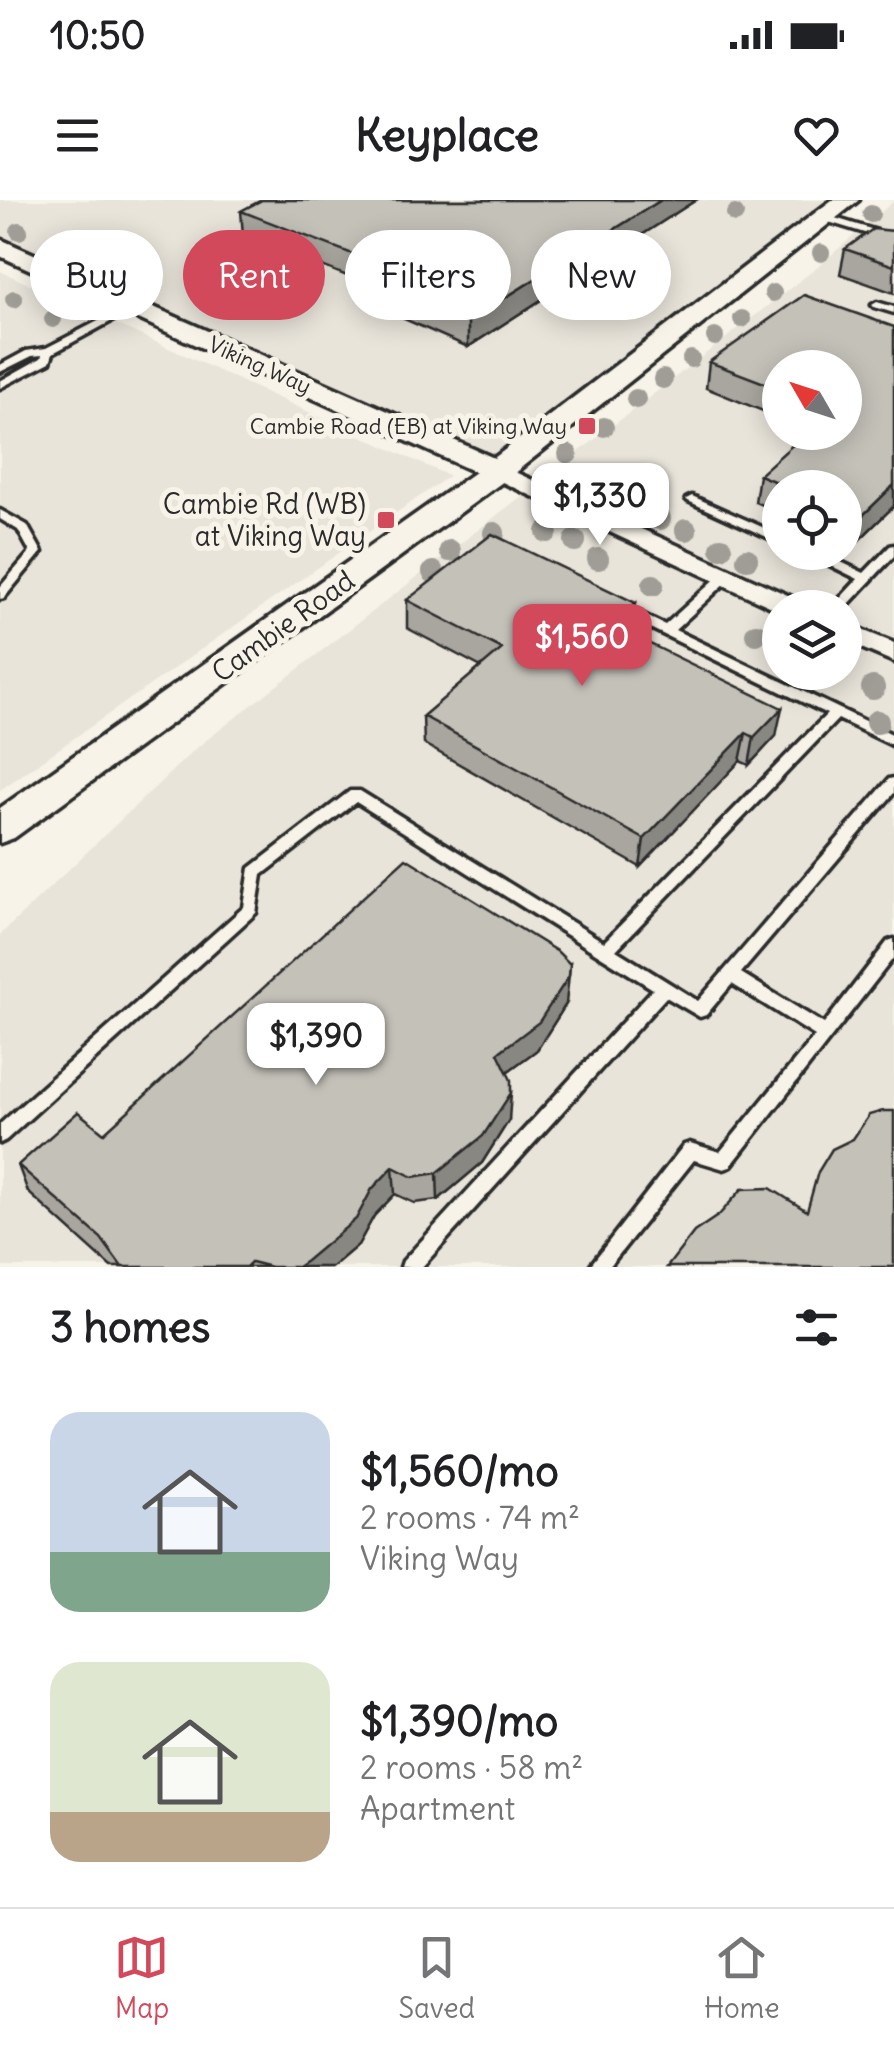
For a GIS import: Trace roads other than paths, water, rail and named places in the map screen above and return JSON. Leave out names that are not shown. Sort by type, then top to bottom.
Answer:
[{"type":"main road","name":"Cambie Road","points":[[0,828],[497,472],[848,200]]},
{"type":"main road","name":"Viking Way","points":[[0,247],[30,261]]},
{"type":"main road","name":"Viking Way","points":[[160,320],[497,472]]},
{"type":"street","name":"Viking Way","points":[[497,472],[762,593]]},
{"type":"street","points":[[862,639],[894,654]]},
{"type":"lane","points":[[825,218],[891,235]]},
{"type":"lane","points":[[877,305],[894,310]]},
{"type":"lane","points":[[0,369],[30,353],[48,351],[106,320]]},
{"type":"lane","points":[[0,384],[46,360],[48,351]]},
{"type":"lane","points":[[692,499],[762,531]]},
{"type":"lane","points":[[0,514],[23,528],[36,552],[0,596]]},
{"type":"lane","points":[[854,590],[894,549]]},
{"type":"lane","points":[[848,570],[865,578]]},
{"type":"lane","points":[[666,631],[726,576]]},
{"type":"lane","points":[[614,606],[894,741]]},
{"type":"lane","points":[[604,951],[836,713]]},
{"type":"lane","points":[[0,1136],[250,909],[255,872],[355,795],[700,1010],[894,783]]},
{"type":"lane","points":[[598,1267],[690,1151],[724,1161],[894,944]]},
{"type":"lane","points":[[730,974],[826,1034]]},
{"type":"lane","points":[[410,1267],[664,988]]},
{"type":"place","name":"Cambie Road (EB) at Viking Way","points":[[587,426]]},
{"type":"place","name":"Cambie Rd (WB) at Viking Way","points":[[386,520]]}]
